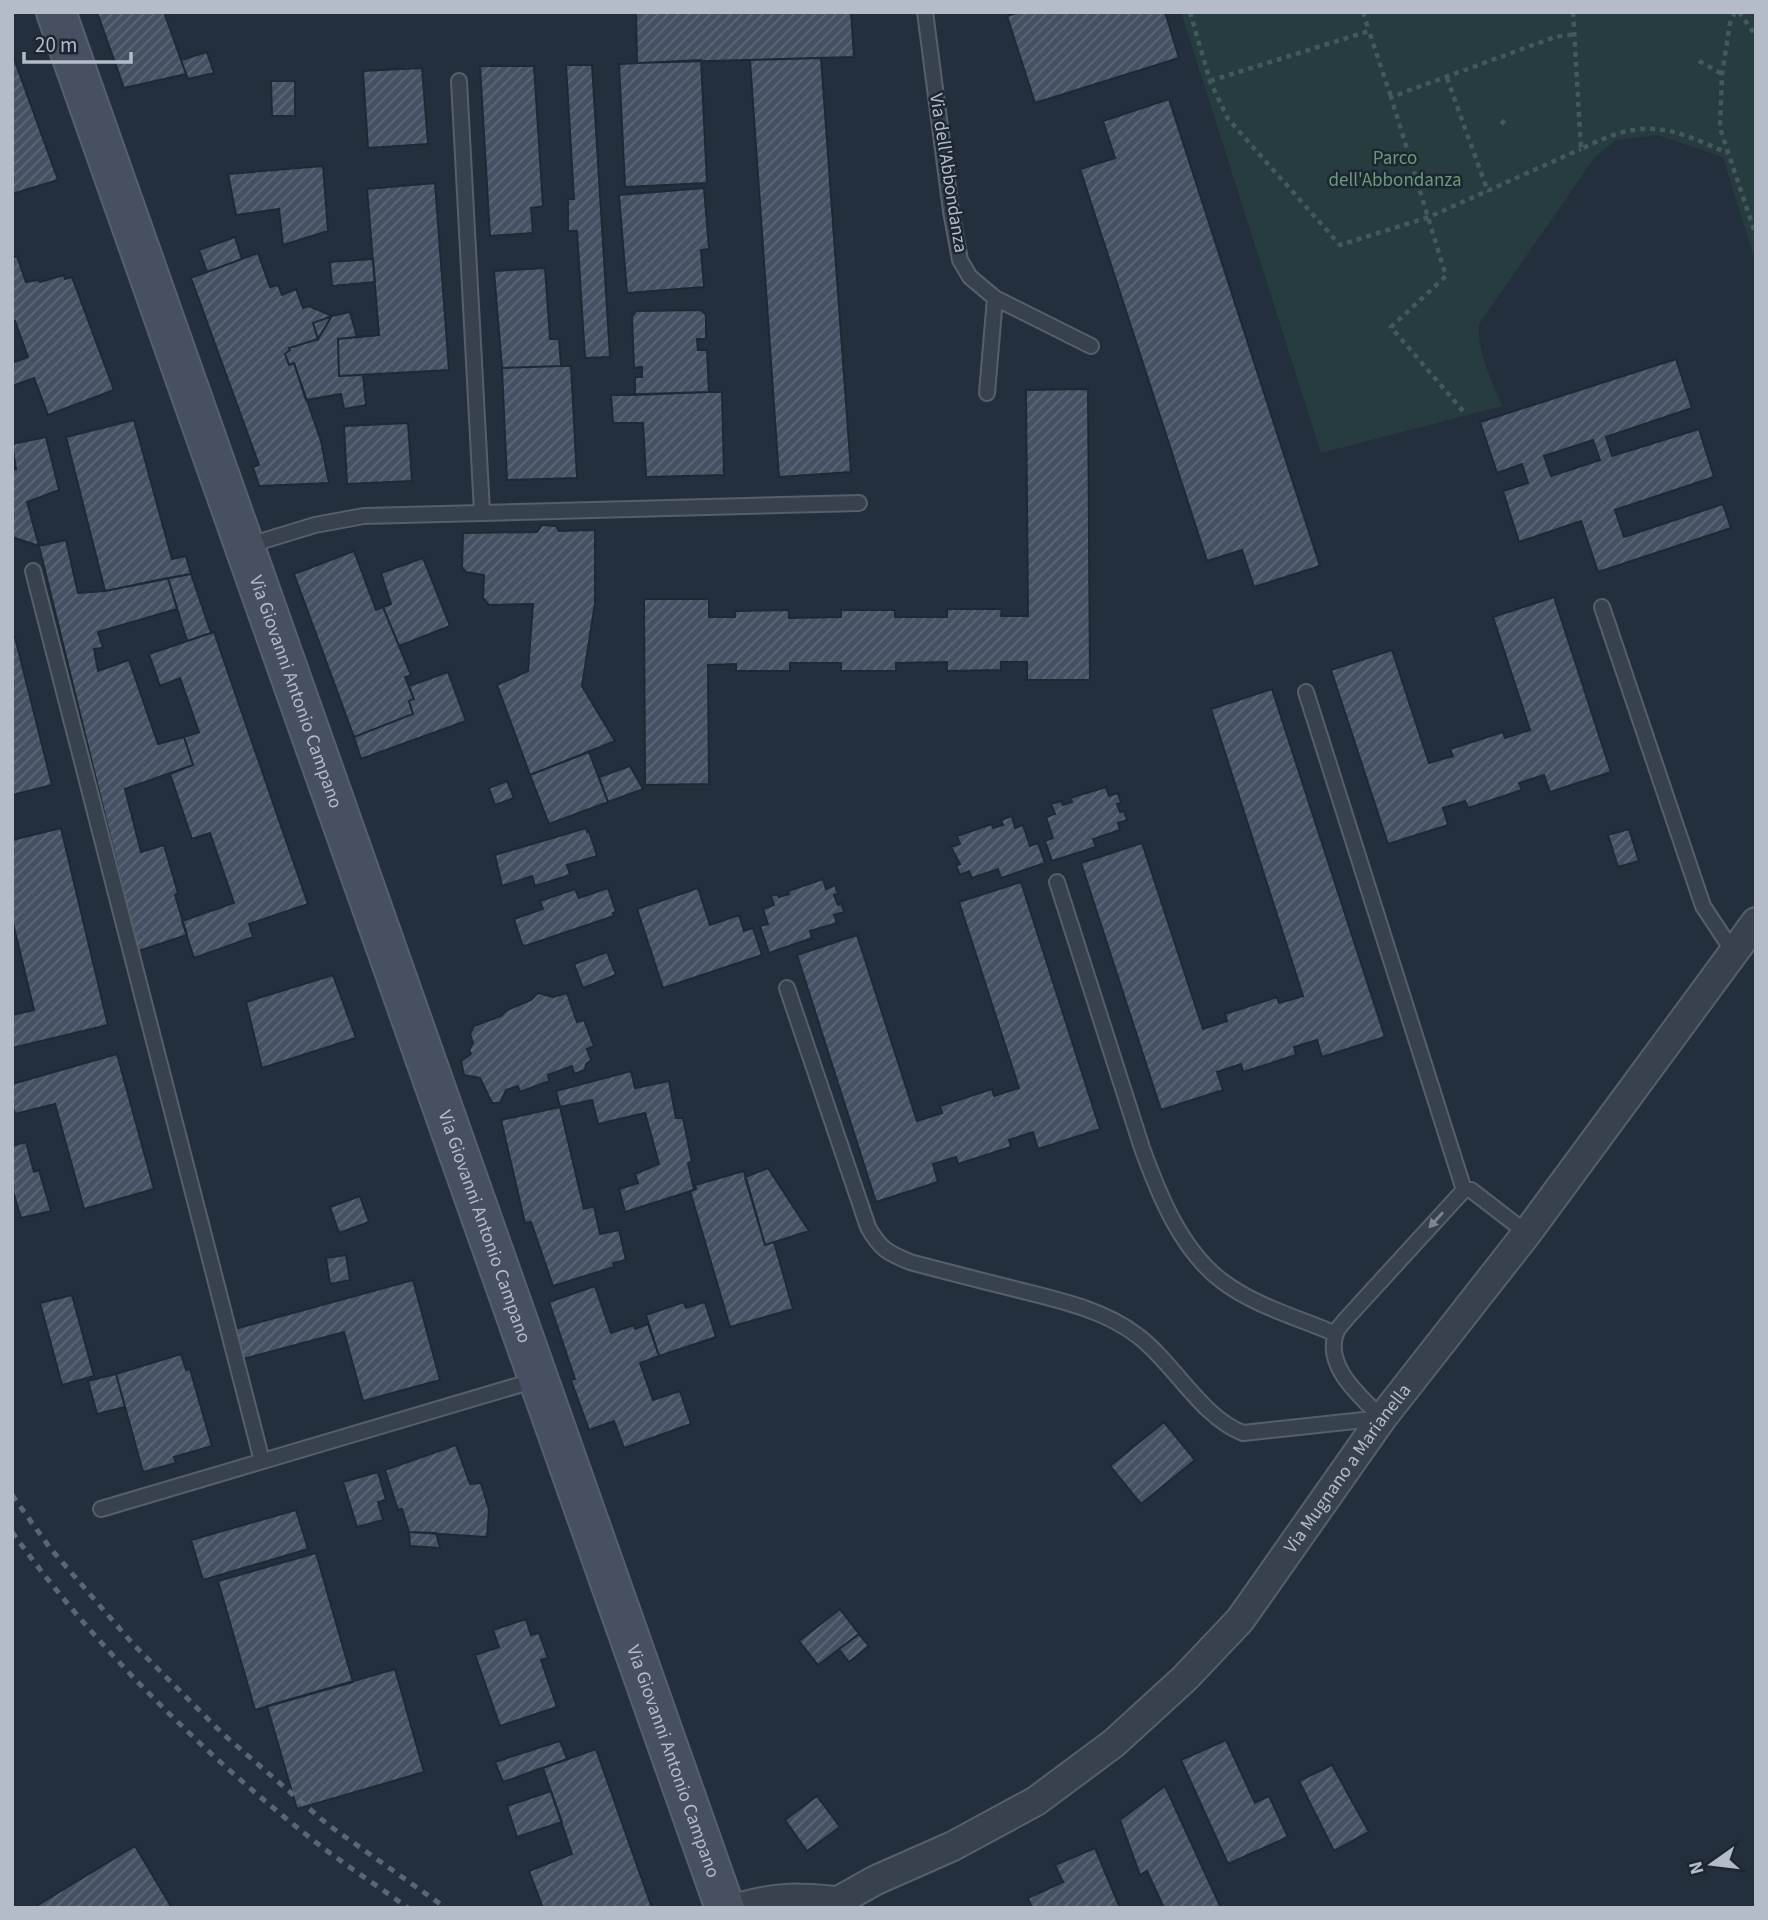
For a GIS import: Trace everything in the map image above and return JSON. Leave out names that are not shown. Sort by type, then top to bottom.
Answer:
[{"type":"main road","name":"Via Giovanni Antonio Campano","points":[[56,12],[725,1908]]},
{"type":"street","name":"Via Mugnano a Marianella","points":[[737,1908],[766,1900],[792,1897],[831,1905],[876,1880],[954,1846],[1036,1801],[1114,1743],[1185,1678],[1240,1620],[1382,1418],[1527,1233],[1756,922]]},
{"type":"lane","name":"Via dell'Abbondanza","points":[[925,12],[960,260],[970,277],[995,298],[1091,346]]},
{"type":"lane","points":[[458,81],[482,512]]},
{"type":"lane","points":[[987,393],[995,298]]},
{"type":"lane","points":[[246,546],[315,525],[364,516],[859,503]]},
{"type":"lane","points":[[33,571],[262,1461]]},
{"type":"lane","points":[[1602,607],[1703,905],[1734,953]]},
{"type":"lane","points":[[1306,692],[1464,1191]]},
{"type":"lane","points":[[1058,882],[1142,1148],[1154,1182],[1182,1237],[1201,1263],[1223,1282],[1251,1298],[1336,1334]]},
{"type":"lane","points":[[787,988],[868,1227],[878,1245],[891,1255],[1062,1301],[1118,1322],[1140,1337],[1216,1417],[1243,1433],[1382,1418]]},
{"type":"lane","points":[[1382,1418],[1345,1380],[1335,1355],[1336,1334],[1346,1319],[1464,1191],[1471,1190],[1527,1233]]},
{"type":"lane","points":[[101,1509],[538,1380]]},
{"type":"path","points":[[1190,12],[1210,81],[1228,119],[1340,245],[1429,217],[1605,136],[1629,130],[1655,128],[1683,133],[1727,153]]},
{"type":"path","points":[[1363,12],[1446,276],[1391,327],[1463,411]]},
{"type":"path","points":[[1573,12],[1581,149]]},
{"type":"path","points":[[1756,36],[1737,12],[1730,23],[1722,74],[1720,128],[1756,236]]},
{"type":"path","points":[[1210,81],[1370,31]]},
{"type":"path","points":[[1391,97],[1555,37],[1575,34]]},
{"type":"path","points":[[1699,61],[1722,74]]},
{"type":"path","points":[[1447,78],[1488,192]]},
{"type":"path","points":[[1501,124],[1508,118]]},
{"type":"path","points":[[1749,214],[1756,211]]},
{"type":"green space","name":"Parco dell'Abbondanza","points":[[1181,12],[1756,12],[1756,264],[1723,157],[1657,135],[1616,140],[1595,157],[1479,324],[1483,356],[1502,406],[1321,453]]},
{"type":"building","points":[[97,12],[164,12],[186,74],[124,88]]},
{"type":"building","points":[[636,12],[851,12],[854,57],[637,63]]},
{"type":"building","points":[[1020,12],[1165,12],[1179,58],[1035,103],[1007,16]]},
{"type":"building","points":[[207,52],[214,73],[188,79],[181,60]]},
{"type":"building","points":[[12,53],[58,180],[12,194]]},
{"type":"building","points":[[821,58],[851,472],[779,477],[750,60]]},
{"type":"building","points":[[701,60],[707,183],[625,187],[619,64]]},
{"type":"building","points":[[566,65],[592,65],[610,357],[585,358],[577,231],[568,231],[568,199],[574,199]]},
{"type":"building","points":[[480,66],[534,66],[543,206],[531,208],[533,233],[490,236]]},
{"type":"building","points":[[422,68],[428,144],[368,148],[363,71]]},
{"type":"building","points":[[271,81],[295,81],[295,116],[272,116]]},
{"type":"building","points":[[1169,99],[1320,566],[1254,587],[1242,550],[1207,561],[1080,169],[1115,158],[1103,121]]},
{"type":"building","points":[[323,166],[328,231],[283,245],[279,209],[236,215],[228,174]]},
{"type":"building","points":[[435,183],[449,370],[339,376],[338,339],[379,335],[367,189]]},
{"type":"building","points":[[704,188],[709,249],[701,250],[704,287],[627,293],[619,195]]},
{"type":"building","points":[[235,237],[242,259],[207,272],[199,250]]},
{"type":"building","points":[[258,253],[270,287],[278,285],[282,295],[296,289],[303,308],[309,306],[332,316],[313,323],[318,339],[289,348],[285,354],[289,365],[294,363],[321,441],[329,483],[259,486],[253,467],[259,465],[191,278]]},
{"type":"building","points":[[17,256],[26,282],[40,282],[64,275],[65,279],[72,277],[114,390],[48,415],[34,378],[12,386],[12,363],[28,357],[15,321],[12,321],[12,258]]},
{"type":"building","points":[[373,259],[375,282],[332,286],[330,262]]},
{"type":"building","points":[[545,268],[550,339],[559,339],[561,366],[502,368],[494,271]]},
{"type":"building","points":[[701,310],[706,315],[706,339],[697,339],[698,350],[707,350],[709,392],[635,395],[635,377],[642,377],[642,367],[634,368],[632,317],[636,311]]},
{"type":"building","points":[[350,312],[357,337],[338,339],[339,376],[363,375],[366,405],[344,409],[341,394],[306,400],[294,363],[289,365],[285,354],[289,348],[318,339],[332,316]]},
{"type":"building","points":[[332,316],[318,339],[313,323]]},
{"type":"building","points":[[1676,359],[1692,408],[1606,437],[1612,456],[1699,429],[1714,477],[1615,510],[1624,537],[1723,504],[1731,528],[1598,572],[1581,521],[1519,542],[1503,491],[1528,483],[1522,464],[1497,473],[1480,422]],"holes":[[[1593,440],[1600,460],[1551,476],[1544,456]]]},
{"type":"building","points":[[571,366],[577,478],[507,480],[502,368]]},
{"type":"building","points":[[1088,389],[1090,680],[1027,680],[1027,662],[1001,662],[1001,670],[947,671],[947,662],[896,663],[896,671],[841,671],[841,663],[790,663],[790,671],[736,671],[736,664],[708,665],[709,784],[645,785],[644,599],[709,599],[709,617],[735,617],[735,611],[789,610],[789,618],[841,617],[841,610],[895,610],[895,617],[947,617],[947,609],[1002,609],[1001,616],[1028,616],[1026,390]]},
{"type":"building","points":[[722,392],[724,475],[646,477],[643,423],[613,423],[611,395]]},
{"type":"building","points":[[134,420],[172,559],[186,556],[191,574],[105,591],[66,437]]},
{"type":"building","points":[[408,423],[412,481],[347,484],[344,426]]},
{"type":"building","points":[[46,437],[59,490],[27,502],[39,546],[12,537],[12,470],[16,469],[12,444]]},
{"type":"building","points":[[542,525],[556,526],[559,531],[595,530],[595,603],[582,686],[615,741],[530,775],[497,685],[528,671],[533,604],[489,605],[483,598],[484,575],[466,572],[462,567],[463,533],[537,532]]},
{"type":"building","points":[[66,540],[78,593],[105,591],[168,578],[177,609],[98,632],[103,648],[94,649],[98,671],[129,660],[158,744],[184,737],[193,765],[125,789],[141,852],[164,845],[187,935],[138,951],[39,546]]},
{"type":"building","points":[[354,551],[376,610],[383,607],[411,675],[405,677],[414,699],[409,701],[413,714],[354,737],[294,574]]},
{"type":"building","points":[[423,558],[450,626],[399,646],[383,607],[391,604],[381,573]]},
{"type":"building","points":[[191,574],[211,633],[187,641],[168,578]]},
{"type":"building","points":[[1554,597],[1611,772],[1550,792],[1544,775],[1519,783],[1522,790],[1468,808],[1465,801],[1443,808],[1448,825],[1388,844],[1331,670],[1392,650],[1429,763],[1453,756],[1450,749],[1503,732],[1505,738],[1530,730],[1493,617]]},
{"type":"building","points":[[214,632],[308,904],[249,924],[253,937],[194,958],[182,921],[234,903],[210,833],[192,839],[170,774],[193,765],[184,737],[199,732],[180,678],[160,686],[149,654]]},
{"type":"building","points":[[15,637],[52,785],[12,795],[12,638]]},
{"type":"building","points":[[448,672],[466,721],[361,759],[354,737],[413,714],[409,701],[414,699],[409,686]]},
{"type":"building","points":[[1272,689],[1385,1037],[1322,1057],[1317,1040],[1294,1047],[1296,1055],[1243,1072],[1241,1064],[1217,1072],[1223,1090],[1161,1110],[1081,863],[1142,843],[1203,1029],[1227,1021],[1225,1014],[1277,997],[1279,1003],[1303,996],[1211,709]]},
{"type":"building","points":[[589,752],[608,802],[549,824],[530,775]]},
{"type":"building","points":[[630,766],[643,789],[608,802],[599,777]]},
{"type":"building","points":[[507,781],[514,798],[495,805],[489,788]]},
{"type":"building","points":[[1106,787],[1109,796],[1118,793],[1121,803],[1117,804],[1120,812],[1124,811],[1127,820],[1118,823],[1120,830],[1093,839],[1096,847],[1052,861],[1045,841],[1053,838],[1046,817],[1055,814],[1051,804],[1061,801],[1063,805],[1072,802],[1070,798]]},
{"type":"building","points":[[1012,816],[1015,828],[1023,825],[1030,846],[1038,843],[1045,863],[1001,878],[998,869],[972,878],[969,871],[960,875],[956,865],[960,864],[951,847],[960,844],[957,836],[992,824],[993,828],[1003,825],[1001,820]]},
{"type":"building","points":[[61,828],[108,1025],[12,1048],[12,1015],[34,1010],[12,919],[12,840]]},
{"type":"building","points":[[586,828],[597,856],[567,865],[570,875],[535,886],[532,876],[502,886],[495,855]]},
{"type":"building","points":[[1629,829],[1639,861],[1618,867],[1608,835]]},
{"type":"building","points":[[823,879],[826,889],[835,885],[838,894],[834,895],[844,912],[834,915],[837,923],[810,931],[812,938],[769,953],[760,926],[768,924],[763,909],[774,905],[771,896],[789,894],[788,891]]},
{"type":"building","points":[[1021,882],[1100,1129],[1038,1149],[1033,1132],[1009,1140],[1011,1147],[958,1164],[956,1157],[933,1164],[938,1182],[876,1202],[797,955],[857,935],[917,1121],[942,1113],[940,1106],[992,1089],[994,1096],[1019,1088],[959,902]]},
{"type":"building","points":[[608,888],[616,912],[613,913],[614,916],[525,946],[522,944],[514,919],[543,909],[540,901],[575,889],[579,898]]},
{"type":"building","points":[[698,888],[710,925],[739,915],[744,931],[753,928],[762,955],[663,988],[637,909]]},
{"type":"building","points":[[607,952],[616,975],[583,988],[574,964]]},
{"type":"building","points":[[333,975],[356,1038],[262,1068],[246,1002]]},
{"type":"building","points":[[538,993],[553,997],[567,993],[577,1022],[584,1020],[594,1046],[587,1049],[591,1060],[586,1064],[585,1070],[574,1074],[572,1066],[548,1075],[549,1081],[520,1092],[518,1086],[506,1090],[500,1103],[492,1103],[480,1078],[464,1075],[461,1061],[471,1054],[469,1050],[473,1043],[470,1034],[474,1026],[501,1016],[507,1010],[531,1000]]},
{"type":"building","points":[[117,1054],[154,1189],[84,1209],[55,1104],[15,1114],[12,1084]]},
{"type":"building","points":[[631,1071],[635,1088],[669,1081],[676,1118],[683,1118],[692,1162],[688,1163],[694,1190],[625,1212],[619,1189],[638,1183],[635,1174],[659,1164],[645,1113],[598,1124],[592,1100],[560,1107],[556,1091]]},
{"type":"building","points":[[560,1107],[584,1209],[594,1206],[600,1234],[619,1230],[626,1260],[613,1263],[614,1267],[553,1286],[531,1222],[525,1223],[501,1120]]},
{"type":"building","points":[[26,1142],[34,1172],[39,1170],[51,1211],[21,1218],[12,1188],[12,1146]]},
{"type":"building","points":[[768,1168],[809,1231],[765,1245],[745,1177]]},
{"type":"building","points":[[744,1171],[765,1245],[774,1242],[793,1309],[730,1327],[690,1191],[696,1189],[695,1185]]},
{"type":"building","points":[[360,1196],[369,1222],[339,1233],[330,1207]]},
{"type":"building","points":[[346,1255],[350,1280],[330,1284],[326,1258]]},
{"type":"building","points":[[413,1280],[440,1380],[363,1401],[344,1332],[239,1360],[231,1330]]},
{"type":"building","points":[[595,1286],[611,1333],[634,1325],[635,1329],[648,1324],[659,1356],[640,1363],[653,1400],[680,1391],[691,1424],[624,1448],[614,1421],[589,1430],[571,1380],[575,1379],[549,1302]]},
{"type":"building","points":[[72,1295],[94,1376],[62,1385],[40,1303]]},
{"type":"building","points":[[684,1302],[686,1308],[705,1302],[716,1337],[659,1356],[646,1315]]},
{"type":"building","points":[[181,1354],[186,1370],[190,1369],[212,1446],[174,1457],[176,1463],[143,1472],[116,1374]]},
{"type":"building","points":[[116,1374],[125,1407],[97,1414],[88,1381]]},
{"type":"building","points":[[1164,1422],[1195,1460],[1141,1504],[1110,1466]]},
{"type":"building","points":[[456,1445],[470,1484],[481,1483],[489,1510],[487,1537],[409,1532],[402,1509],[398,1510],[385,1470]]},
{"type":"building","points":[[378,1472],[386,1500],[378,1502],[383,1520],[357,1527],[343,1482]]},
{"type":"building","points":[[296,1510],[308,1549],[203,1580],[191,1540]]},
{"type":"building","points":[[409,1532],[436,1533],[440,1548],[410,1546]]},
{"type":"building","points":[[316,1553],[353,1682],[255,1710],[218,1581]]},
{"type":"building","points":[[840,1609],[859,1634],[818,1665],[799,1641]]},
{"type":"building","points":[[526,1619],[531,1635],[539,1633],[548,1658],[541,1660],[557,1707],[500,1726],[475,1655],[499,1647],[493,1630]]},
{"type":"building","points":[[859,1634],[869,1646],[849,1662],[839,1649]]},
{"type":"building","points":[[395,1669],[424,1772],[297,1809],[267,1706]]},
{"type":"building","points":[[1226,1740],[1255,1803],[1269,1796],[1288,1837],[1228,1864],[1181,1760]]},
{"type":"building","points":[[560,1741],[567,1759],[503,1782],[495,1762]]},
{"type":"building","points":[[596,1749],[652,1908],[543,1908],[529,1871],[572,1854],[543,1768]]},
{"type":"building","points":[[1332,1765],[1369,1832],[1334,1851],[1299,1781]]},
{"type":"building","points":[[1165,1786],[1221,1908],[1164,1908],[1147,1871],[1140,1875],[1120,1820]]},
{"type":"building","points":[[551,1791],[562,1822],[517,1837],[507,1806]]},
{"type":"building","points":[[817,1796],[840,1827],[807,1851],[785,1820]]},
{"type":"building","points":[[135,1846],[172,1908],[33,1908]]},
{"type":"building","points":[[1095,1848],[1120,1908],[1032,1908],[1028,1898],[1063,1882],[1055,1865]]},
{"type":"railway","points":[[12,1495],[50,1548],[133,1644],[223,1734],[327,1824],[446,1908]]},
{"type":"railway","points":[[12,1532],[114,1657],[191,1734],[313,1840],[408,1908]]}]
